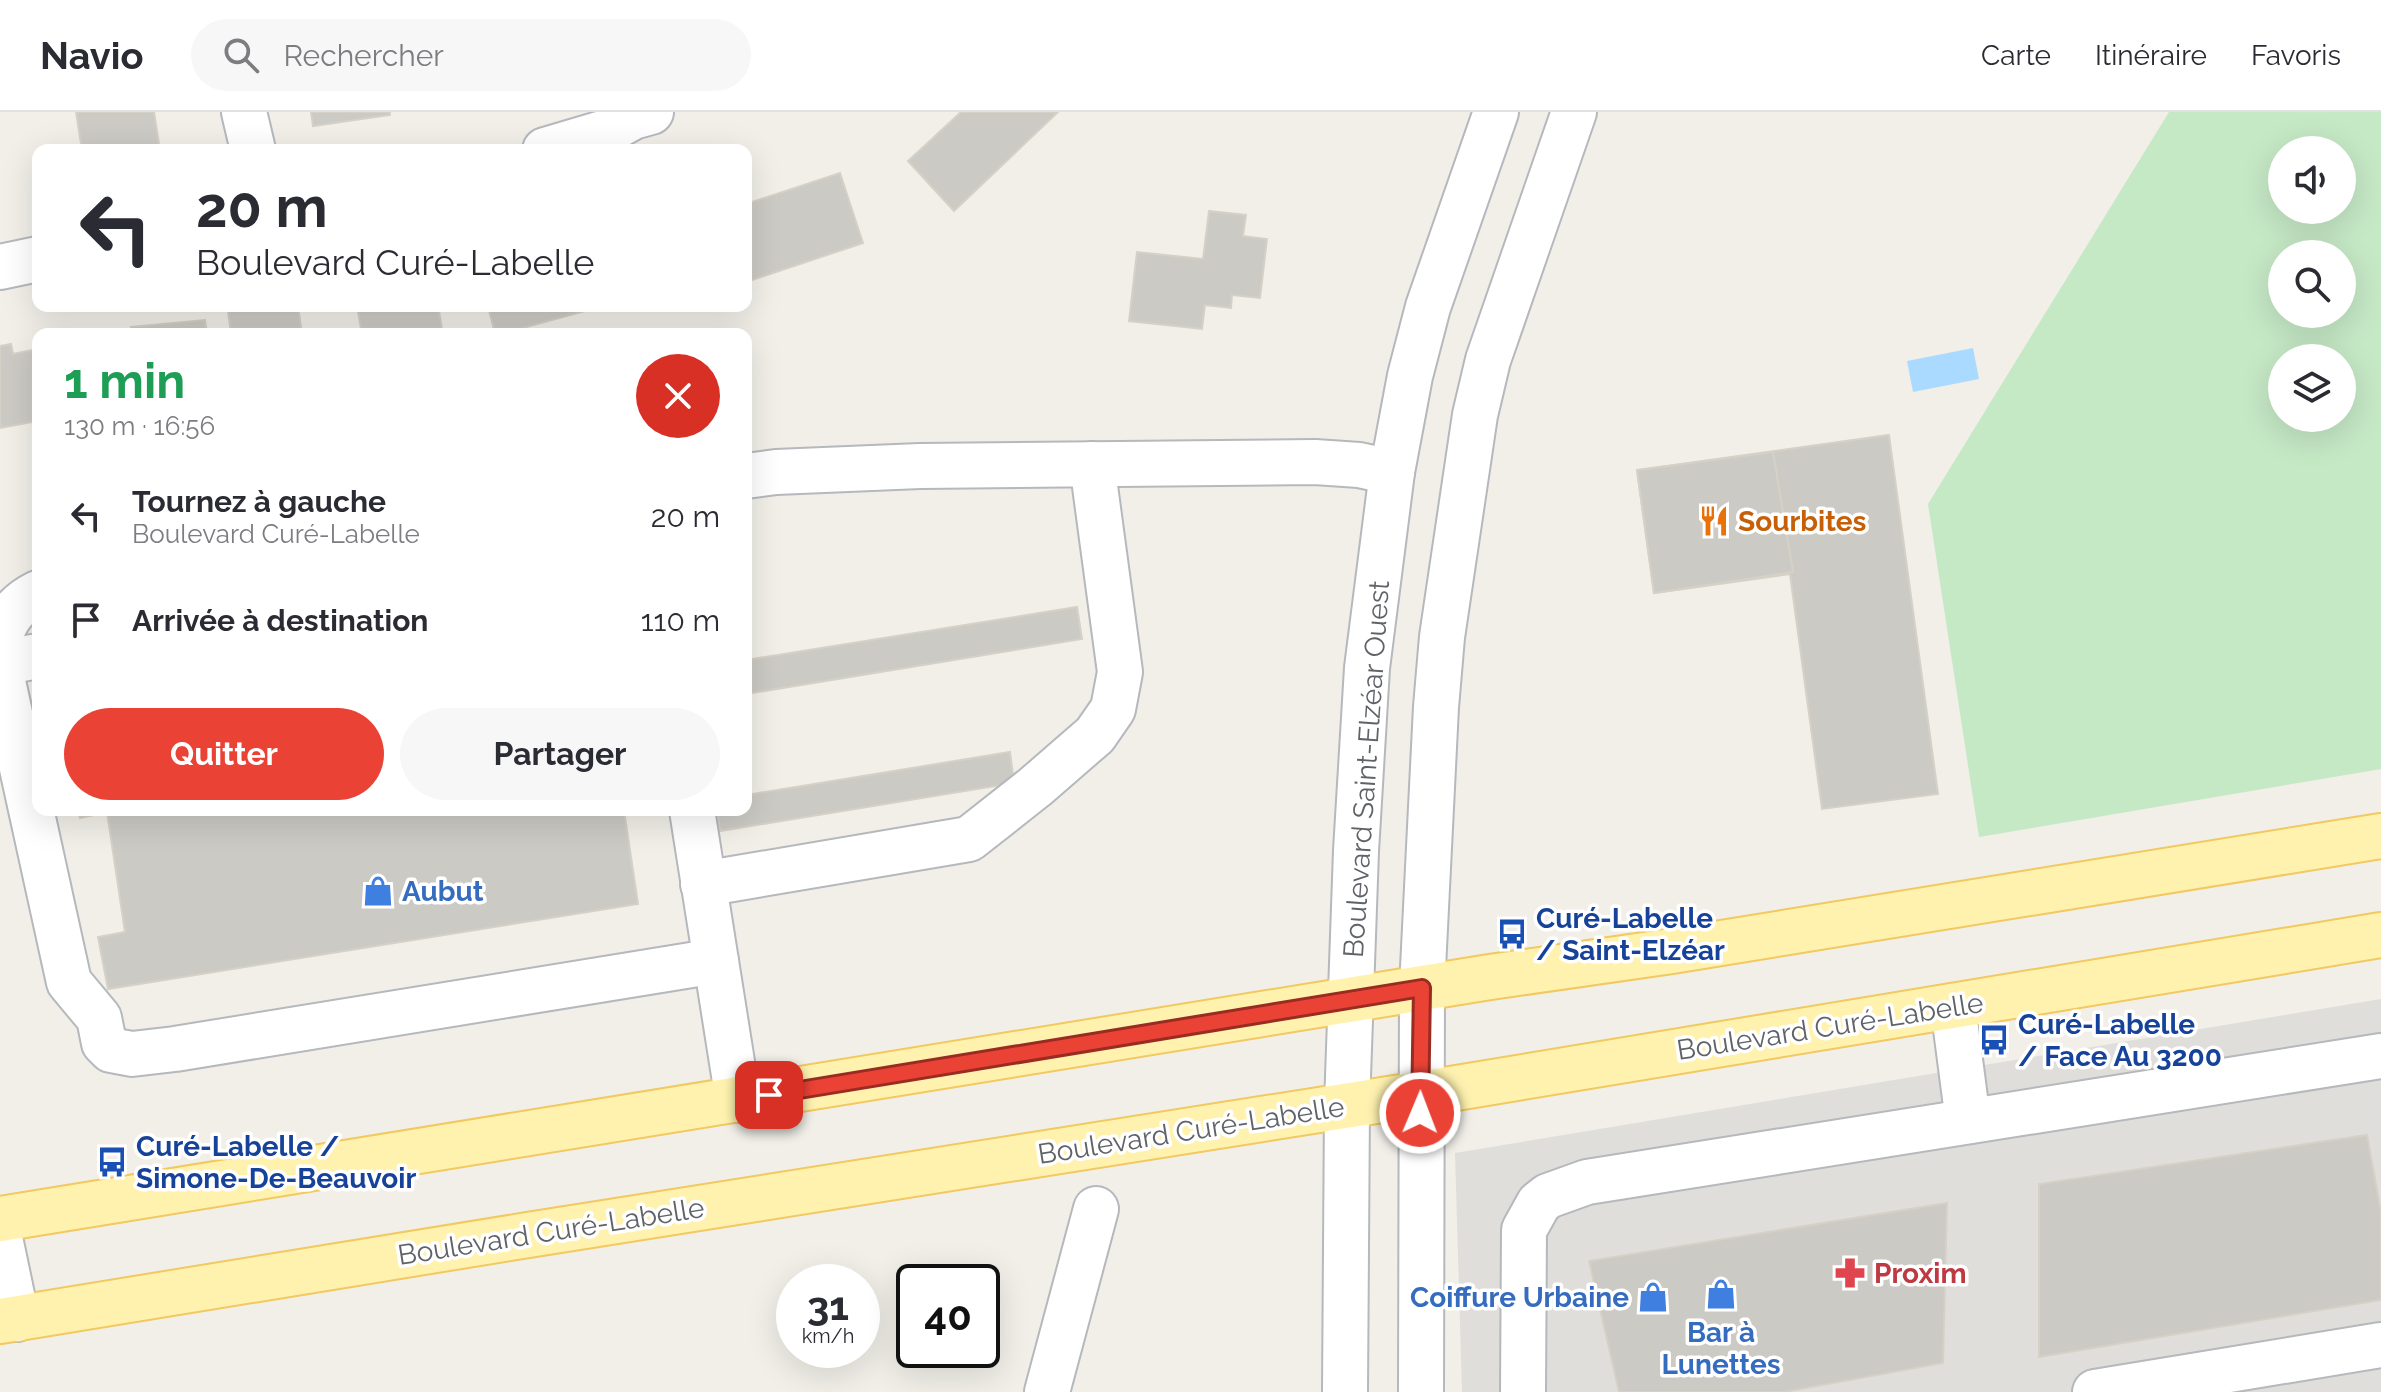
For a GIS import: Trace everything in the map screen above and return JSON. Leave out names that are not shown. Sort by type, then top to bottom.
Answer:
[{"type":"main road","points":[[0,1219],[2381,836]]},
{"type":"main road","name":"Boulevard Curé-Labelle","points":[[8,1320],[1420,1094],[2381,935]]},
{"type":"street","points":[[244,112],[252,144]]},
{"type":"street","points":[[565,144],[606,132],[633,117],[651,112]]},
{"type":"street","name":"Boulevard Saint-Elzéar Ouest","points":[[1345,1392],[1350,1001],[1367,668],[1392,472],[1407,391],[1428,307],[1496,112]]},
{"type":"street","points":[[1421,1392],[1422,988],[1438,680],[1449,580],[1475,415],[1500,324],[1574,112]]},
{"type":"street","points":[[0,267],[32,260]]},
{"type":"street","points":[[752,475],[920,466],[1315,462],[1359,465],[1392,472]]},
{"type":"street","points":[[703,884],[969,839],[1095,735],[1113,709],[1120,672],[1092,464]]},
{"type":"street","points":[[0,637],[9,616],[21,602],[32,596]]},
{"type":"street","points":[[32,657],[0,665],[32,812]]},
{"type":"street","points":[[33,816],[69,982],[99,1018],[104,1043],[111,1050],[132,1054],[175,1049],[716,961]]},
{"type":"street","points":[[693,816],[738,1100]]},
{"type":"street","points":[[1953,1006],[1968,1121]]},
{"type":"street","points":[[1523,1392],[1524,1230],[1539,1203],[1548,1196],[1587,1182],[2381,1056]]},
{"type":"street","points":[[1047,1392],[1096,1209]]},
{"type":"street","points":[[0,1238],[8,1320]]},
{"type":"street","points":[[2095,1392],[2381,1345]]},
{"type":"shaded area","points":[[2381,999],[2381,1392],[1462,1392],[1455,1153]]},
{"type":"green space","points":[[2169,112],[2381,112],[2381,769],[1979,837],[1928,504]]},
{"type":"water","points":[[1973,348],[1979,379],[1913,392],[1907,361]]},
{"type":"building","points":[[76,112],[154,112],[159,144],[81,144]]},
{"type":"building","points":[[311,112],[390,112],[390,115],[313,126]]},
{"type":"building","points":[[961,112],[1058,112],[954,211],[908,161]]},
{"type":"building","points":[[840,173],[863,243],[752,280],[752,202]]},
{"type":"building","points":[[1209,211],[1246,215],[1243,236],[1267,239],[1260,298],[1232,295],[1231,308],[1205,305],[1202,329],[1129,321],[1137,252],[1203,259]]},
{"type":"building","points":[[228,312],[299,312],[301,328],[230,328]]},
{"type":"building","points":[[358,312],[439,312],[442,328],[361,328]]},
{"type":"building","points":[[490,312],[581,312],[523,328],[494,328]]},
{"type":"building","points":[[205,320],[206,328],[131,328]]},
{"type":"building","points":[[11,344],[13,354],[32,350],[32,422],[0,428],[0,346]]},
{"type":"building","points":[[1889,435],[1938,794],[1822,809],[1790,574],[1654,593],[1637,470]]},
{"type":"building","name":"Sourbites","points":[[1773,452],[1793,572],[1654,593],[1637,470]]},
{"type":"building","points":[[1077,607],[1082,639],[752,693],[752,659]]},
{"type":"building","points":[[1010,752],[1014,783],[720,831],[718,816],[752,816],[752,794]]},
{"type":"building","name":"Aubut","points":[[108,816],[625,816],[638,904],[108,989],[98,937],[125,932]]},
{"type":"building","points":[[2367,1135],[2381,1212],[2381,1300],[2039,1357],[2039,1184]]},
{"type":"building","points":[[1947,1203],[1943,1363],[1784,1392],[1619,1392],[1589,1261]]},
{"type":"place","name":"Sourbites","points":[[1714,521]]},
{"type":"place","name":"Aubut","points":[[378,891]]},
{"type":"place","name":"Curé-Labelle / Saint-Elzéar","points":[[1512,934]]},
{"type":"place","name":"Curé-Labelle / Face Au 3200","points":[[1994,1040]]},
{"type":"place","name":"Curé-Labelle / Simone-De-Beauvoir","points":[[112,1162]]},
{"type":"place","name":"Proxim","points":[[1850,1273]]},
{"type":"place","name":"Bar à Lunettes","points":[[1721,1294]]},
{"type":"place","name":"Coiffure Urbaine","points":[[1653,1297]]},
{"type":"route","points":[[769,1095],[1422,988],[1420,1113]]}]
